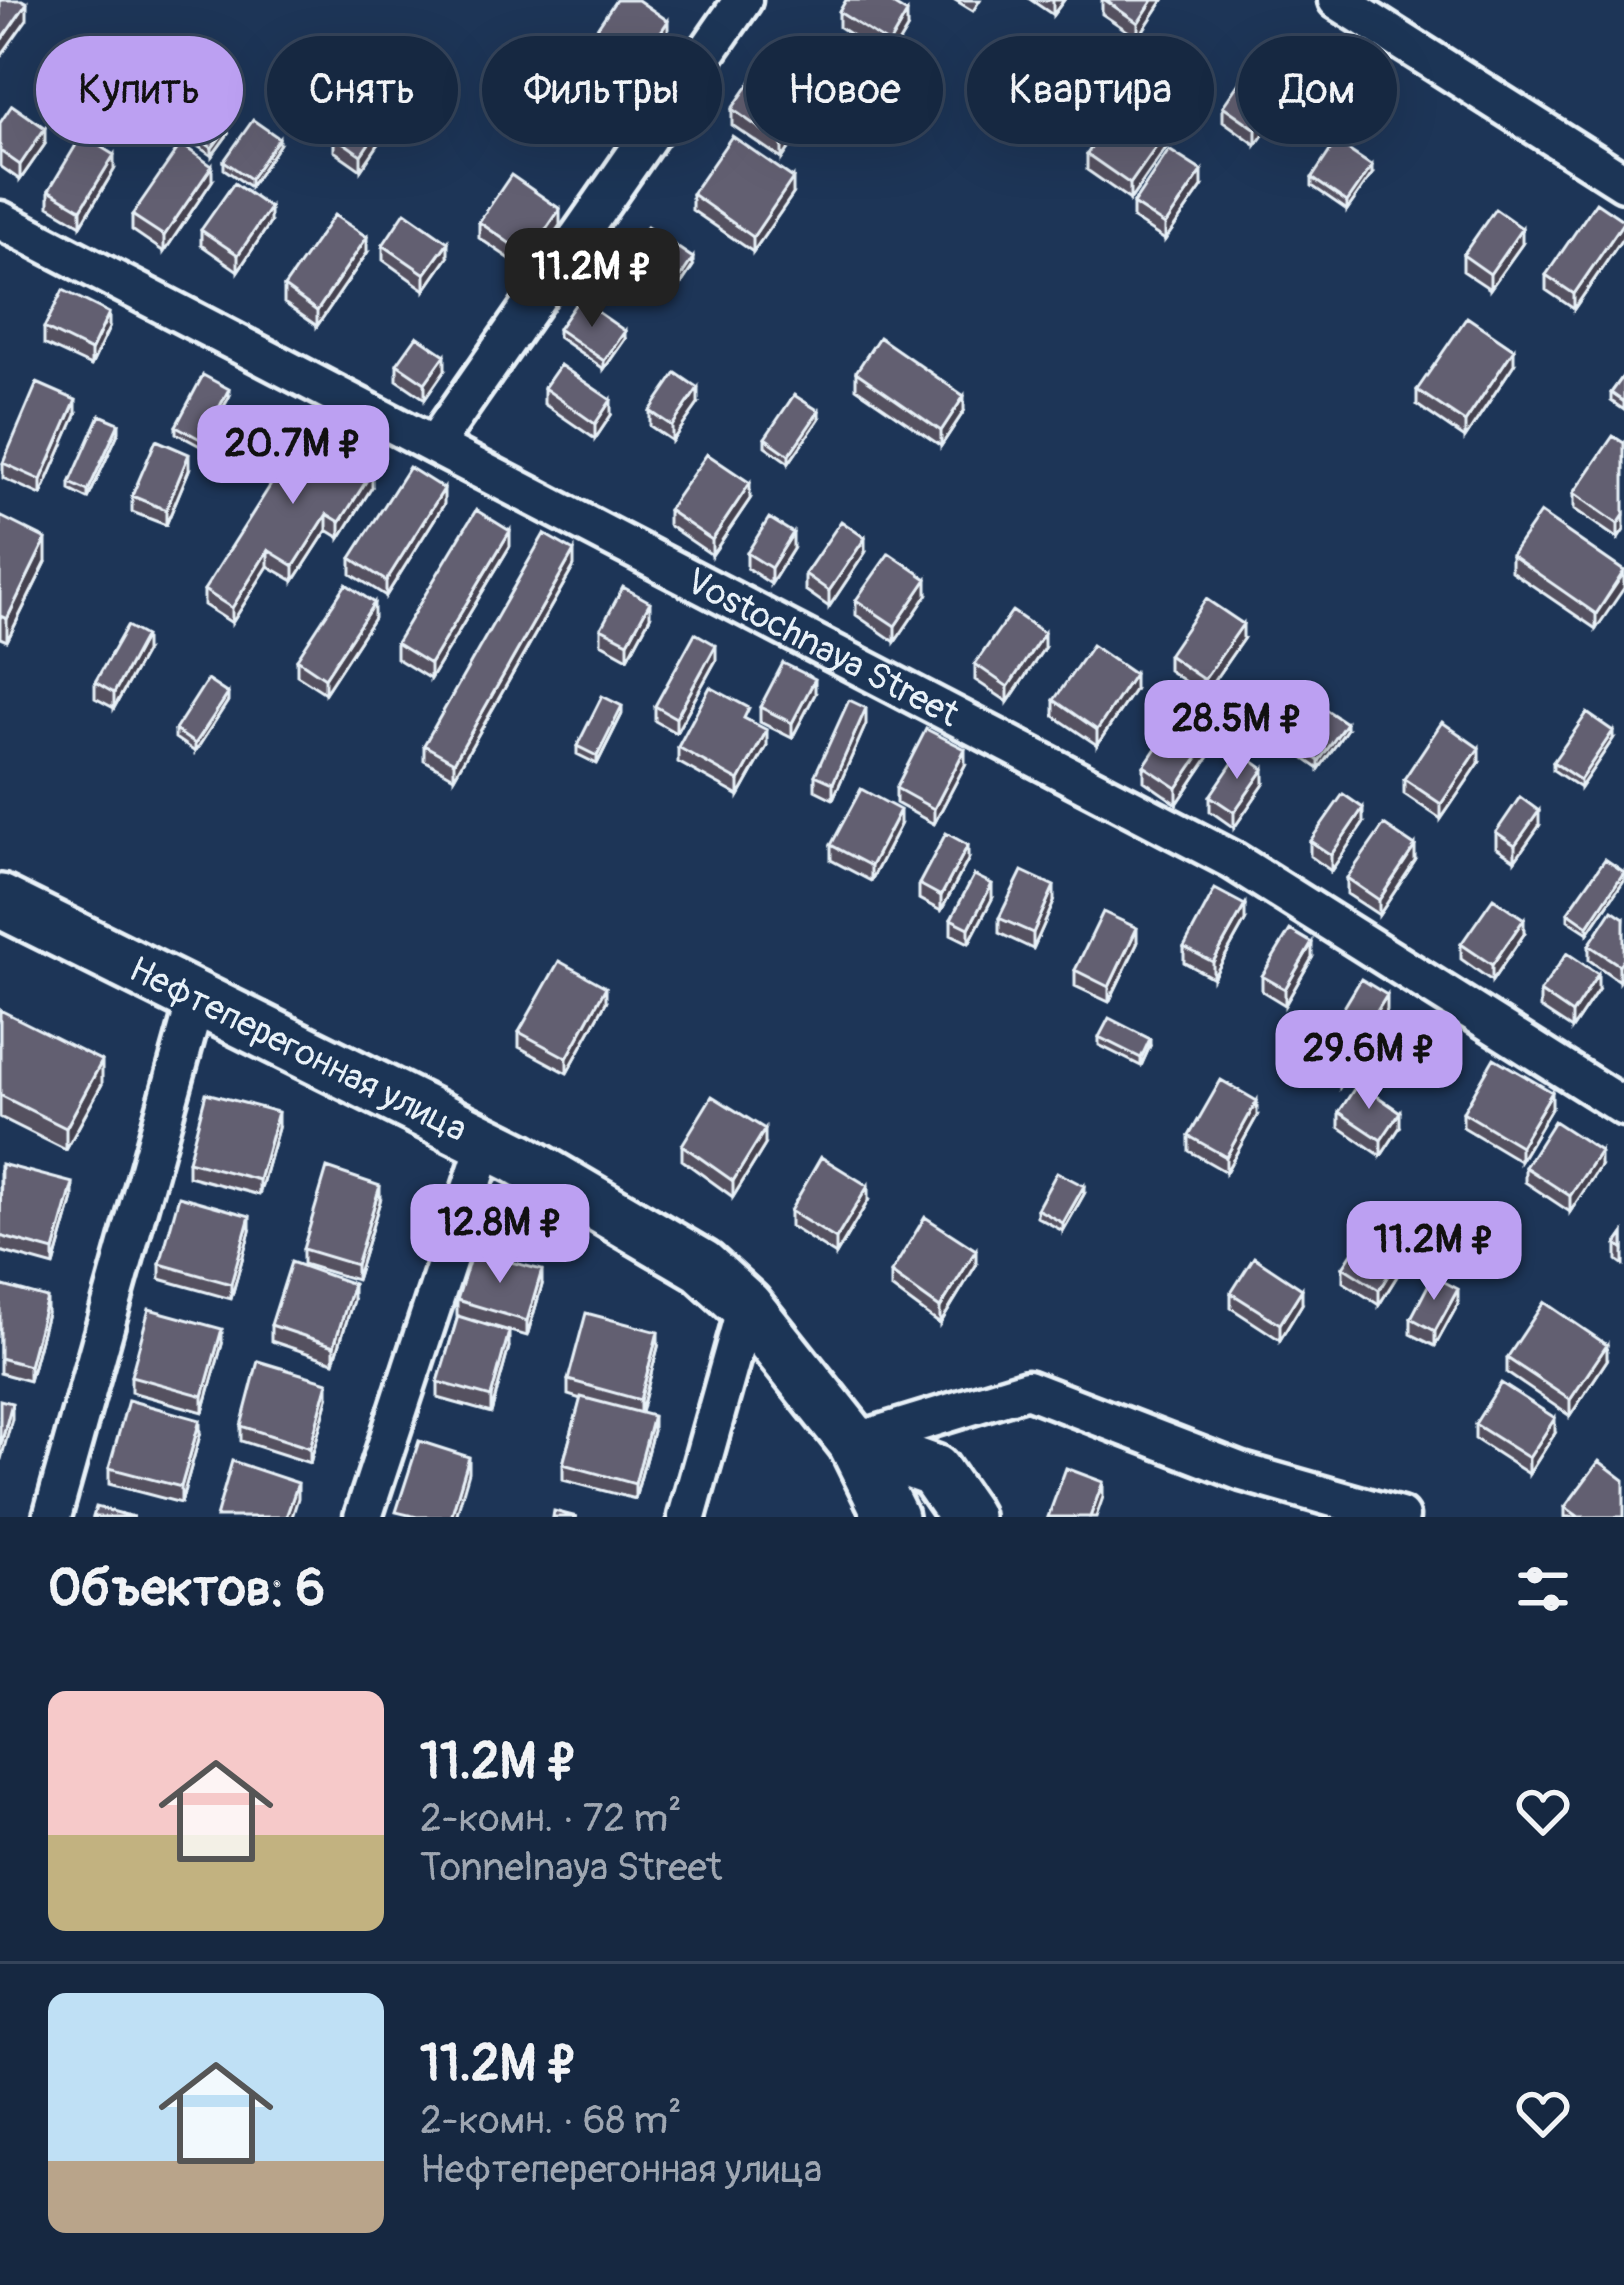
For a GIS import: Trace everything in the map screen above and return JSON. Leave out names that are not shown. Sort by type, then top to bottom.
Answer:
[{"type":"street","points":[[434,445],[742,0]]},
{"type":"street","points":[[1337,0],[1624,182]]},
{"type":"street","name":"Vostochnaya Street","points":[[0,220],[1232,860],[1624,1107]]},
{"type":"street","name":"Нефтеперегонная улица","points":[[0,901],[486,1142],[702,1266],[746,1306],[854,1442],[891,1517]]},
{"type":"street","points":[[52,1517],[196,1000]]},
{"type":"street","points":[[363,1517],[486,1142]]},
{"type":"street","points":[[687,1517],[746,1306]]},
{"type":"street","points":[[854,1442],[1028,1390],[1242,1472],[1400,1517]]},
{"type":"street","points":[[854,1442],[934,1471],[966,1517]]},
{"type":"building","points":[[0,0],[27,3],[0,42]]},
{"type":"building","points":[[616,0],[638,0],[668,21],[658,36],[602,36],[595,31]]},
{"type":"building","points":[[846,0],[886,0],[907,13],[894,36],[876,36],[839,12]]},
{"type":"building","points":[[1105,0],[1153,0],[1138,23]]},
{"type":"building","points":[[1238,84],[1238,116],[1223,106]]},
{"type":"building","points":[[746,89],[746,119],[732,109]]},
{"type":"building","points":[[12,105],[36,122],[36,141],[20,165],[0,151],[0,123]]},
{"type":"building","points":[[253,120],[267,130],[267,144],[275,144],[250,179],[224,161],[236,144],[243,144],[243,134]]},
{"type":"building","points":[[732,136],[793,178],[753,237],[692,194]]},
{"type":"building","points":[[77,144],[96,144],[114,155],[81,209],[49,190]]},
{"type":"building","points":[[181,144],[212,166],[164,236],[132,215]]},
{"type":"building","points":[[345,144],[368,144],[361,155]]},
{"type":"building","points":[[1094,144],[1158,144],[1130,184],[1087,154]]},
{"type":"building","points":[[1335,144],[1372,166],[1347,202],[1312,178]]},
{"type":"building","points":[[1169,150],[1202,171],[1165,225],[1133,204]]},
{"type":"building","points":[[511,175],[560,209],[528,256],[479,222]]},
{"type":"building","points":[[234,183],[270,208],[238,255],[201,230]]},
{"type":"building","points":[[1596,202],[1624,221],[1574,294],[1546,275]]},
{"type":"building","points":[[1495,209],[1522,228],[1490,274],[1463,255]]},
{"type":"building","points":[[405,212],[448,242],[425,274],[383,245]]},
{"type":"building","points":[[334,215],[367,237],[317,311],[284,287]]},
{"type":"building","points":[[647,227],[693,258],[673,288],[627,256]]},
{"type":"building","points":[[63,290],[109,313],[91,351],[44,328]]},
{"type":"building","points":[[579,299],[625,331],[604,361],[558,329]]},
{"type":"building","points":[[1467,317],[1514,349],[1465,422],[1417,390]]},
{"type":"building","points":[[417,336],[445,355],[425,383],[397,364]]},
{"type":"building","points":[[879,337],[964,396],[941,431],[856,372]]},
{"type":"building","points":[[560,365],[611,400],[595,424],[544,388]]},
{"type":"building","points":[[676,373],[698,388],[672,426],[650,411]]},
{"type":"building","points":[[203,375],[229,389],[202,440],[176,426]]},
{"type":"building","points":[[1624,375],[1624,402],[1611,393]]},
{"type":"building","points":[[37,383],[76,400],[41,480],[3,463]]},
{"type":"building","points":[[794,395],[819,411],[789,455],[765,438]]},
{"type":"building","points":[[317,412],[346,431],[336,449],[372,472],[340,522],[327,514],[294,566],[268,550],[232,608],[204,590]]},
{"type":"building","points":[[100,415],[119,423],[88,491],[70,483]]},
{"type":"building","points":[[1613,436],[1624,443],[1624,515],[1618,524],[1574,493]]},
{"type":"building","points":[[156,440],[189,454],[166,510],[132,496]]},
{"type":"building","points":[[707,454],[750,483],[712,540],[668,510]]},
{"type":"building","points":[[409,467],[444,489],[386,581],[351,558]]},
{"type":"building","points":[[476,510],[510,531],[430,664],[396,643]]},
{"type":"building","points":[[1540,513],[1624,571],[1596,614],[1511,555]]},
{"type":"building","points":[[0,516],[46,539],[7,619],[0,616]]},
{"type":"building","points":[[769,518],[793,533],[771,568],[747,553]]},
{"type":"building","points":[[841,521],[865,538],[829,591],[805,574]]},
{"type":"building","points":[[544,534],[574,551],[454,762],[424,745]]},
{"type":"building","points":[[889,553],[927,579],[895,626],[856,600]]},
{"type":"building","points":[[346,584],[374,603],[325,678],[297,659]]},
{"type":"building","points":[[623,587],[650,602],[628,642],[601,628]]},
{"type":"building","points":[[1206,599],[1243,624],[1204,680],[1168,655]]},
{"type":"building","points":[[1012,611],[1044,633],[1008,687],[975,664]]},
{"type":"building","points":[[127,626],[145,636],[114,693],[95,682]]},
{"type":"building","points":[[695,633],[716,645],[676,718],[655,706]]},
{"type":"building","points":[[1092,645],[1134,674],[1097,730],[1054,700]]},
{"type":"building","points":[[783,663],[815,679],[792,723],[760,707]]},
{"type":"building","points":[[207,680],[228,694],[195,744],[175,730]]},
{"type":"building","points":[[1247,686],[1266,698],[1241,737],[1223,726]]},
{"type":"building","points":[[710,687],[749,708],[744,718],[767,730],[739,781],[678,747]]},
{"type":"building","points":[[602,696],[622,706],[597,756],[577,746]]},
{"type":"building","points":[[849,700],[866,708],[833,783],[815,775]]},
{"type":"building","points":[[1183,708],[1216,731],[1177,788],[1144,766]]},
{"type":"building","points":[[1325,709],[1346,723],[1319,761],[1299,747]]},
{"type":"building","points":[[1587,713],[1613,731],[1580,780],[1553,762]]},
{"type":"building","points":[[1442,722],[1479,748],[1441,804],[1404,779]]},
{"type":"building","points":[[926,729],[965,749],[934,809],[896,788]]},
{"type":"building","points":[[1240,752],[1264,769],[1234,812],[1210,796]]},
{"type":"building","points":[[861,789],[900,810],[871,866],[831,845]]},
{"type":"building","points":[[1343,794],[1363,808],[1331,855],[1310,841]]},
{"type":"building","points":[[1520,797],[1539,811],[1515,845],[1496,832]]},
{"type":"building","points":[[1384,825],[1415,846],[1379,900],[1347,878]]},
{"type":"building","points":[[946,833],[968,845],[941,896],[919,884]]},
{"type":"building","points":[[1605,859],[1624,872],[1588,926],[1568,912]]},
{"type":"building","points":[[1022,871],[1054,886],[1033,933],[999,918]]},
{"type":"building","points":[[974,875],[992,884],[969,928],[951,919]]},
{"type":"building","points":[[1215,889],[1245,905],[1213,962],[1184,947]]},
{"type":"building","points":[[1493,898],[1524,919],[1492,965],[1461,944]]},
{"type":"building","points":[[1612,910],[1624,918],[1624,958],[1619,965],[1589,945]]},
{"type":"building","points":[[1103,912],[1137,928],[1109,987],[1075,970]]},
{"type":"building","points":[[1290,930],[1312,943],[1285,989],[1262,976]]},
{"type":"building","points":[[1567,953],[1598,974],[1572,1014],[1540,992]]},
{"type":"building","points":[[559,961],[606,987],[567,1058],[519,1032]]},
{"type":"building","points":[[1361,979],[1387,995],[1340,1071],[1315,1056]]},
{"type":"building","points":[[0,1010],[102,1061],[66,1128],[0,1095]]},
{"type":"building","points":[[1109,1018],[1150,1039],[1141,1058],[1099,1037]]},
{"type":"building","points":[[1494,1058],[1552,1092],[1520,1146],[1463,1112]]},
{"type":"building","points":[[1221,1080],[1257,1101],[1226,1157],[1189,1136]]},
{"type":"building","points":[[1358,1083],[1400,1112],[1381,1140],[1339,1112]]},
{"type":"building","points":[[206,1093],[278,1112],[259,1180],[188,1161]]},
{"type":"building","points":[[712,1096],[765,1129],[733,1181],[682,1145]]},
{"type":"building","points":[[1554,1121],[1600,1151],[1570,1196],[1525,1167]]},
{"type":"building","points":[[821,1157],[868,1186],[836,1239],[790,1211]]},
{"type":"building","points":[[1,1164],[73,1183],[54,1251],[0,1236]]},
{"type":"building","points":[[327,1168],[380,1186],[356,1265],[303,1249]]},
{"type":"building","points":[[1057,1172],[1084,1186],[1063,1223],[1037,1209]]},
{"type":"building","points":[[179,1196],[250,1216],[231,1284],[160,1264]]},
{"type":"building","points":[[1379,1211],[1414,1233],[1379,1290],[1343,1267]]},
{"type":"building","points":[[925,1217],[976,1250],[940,1308],[891,1273]]},
{"type":"building","points":[[472,1252],[542,1270],[527,1321],[457,1300]]},
{"type":"building","points":[[1254,1257],[1302,1289],[1280,1324],[1231,1293]]},
{"type":"building","points":[[291,1262],[353,1284],[334,1346],[271,1325]]},
{"type":"building","points":[[1433,1276],[1458,1289],[1435,1331],[1411,1318]]},
{"type":"building","points":[[0,1285],[47,1298],[29,1366],[0,1358]]},
{"type":"building","points":[[1544,1302],[1607,1345],[1570,1400],[1507,1358]]},
{"type":"building","points":[[149,1309],[222,1329],[203,1396],[131,1376]]},
{"type":"building","points":[[586,1313],[658,1332],[640,1400],[568,1380]]},
{"type":"building","points":[[458,1316],[509,1332],[491,1397],[438,1382]]},
{"type":"building","points":[[258,1361],[328,1382],[310,1448],[241,1426]]},
{"type":"building","points":[[1501,1383],[1555,1418],[1529,1458],[1475,1424]]},
{"type":"building","points":[[581,1397],[653,1416],[635,1484],[563,1464]]},
{"type":"building","points":[[0,1400],[12,1403],[0,1448]]},
{"type":"building","points":[[128,1400],[200,1420],[181,1487],[109,1468]]},
{"type":"building","points":[[419,1441],[469,1457],[451,1517],[396,1512]]},
{"type":"building","points":[[232,1461],[298,1483],[286,1517],[216,1517]]},
{"type":"building","points":[[1599,1461],[1624,1480],[1624,1517],[1579,1517],[1565,1507]]},
{"type":"building","points":[[1066,1468],[1103,1482],[1090,1517],[1048,1517]]},
{"type":"building","points":[[96,1507],[134,1517],[93,1517]]}]
